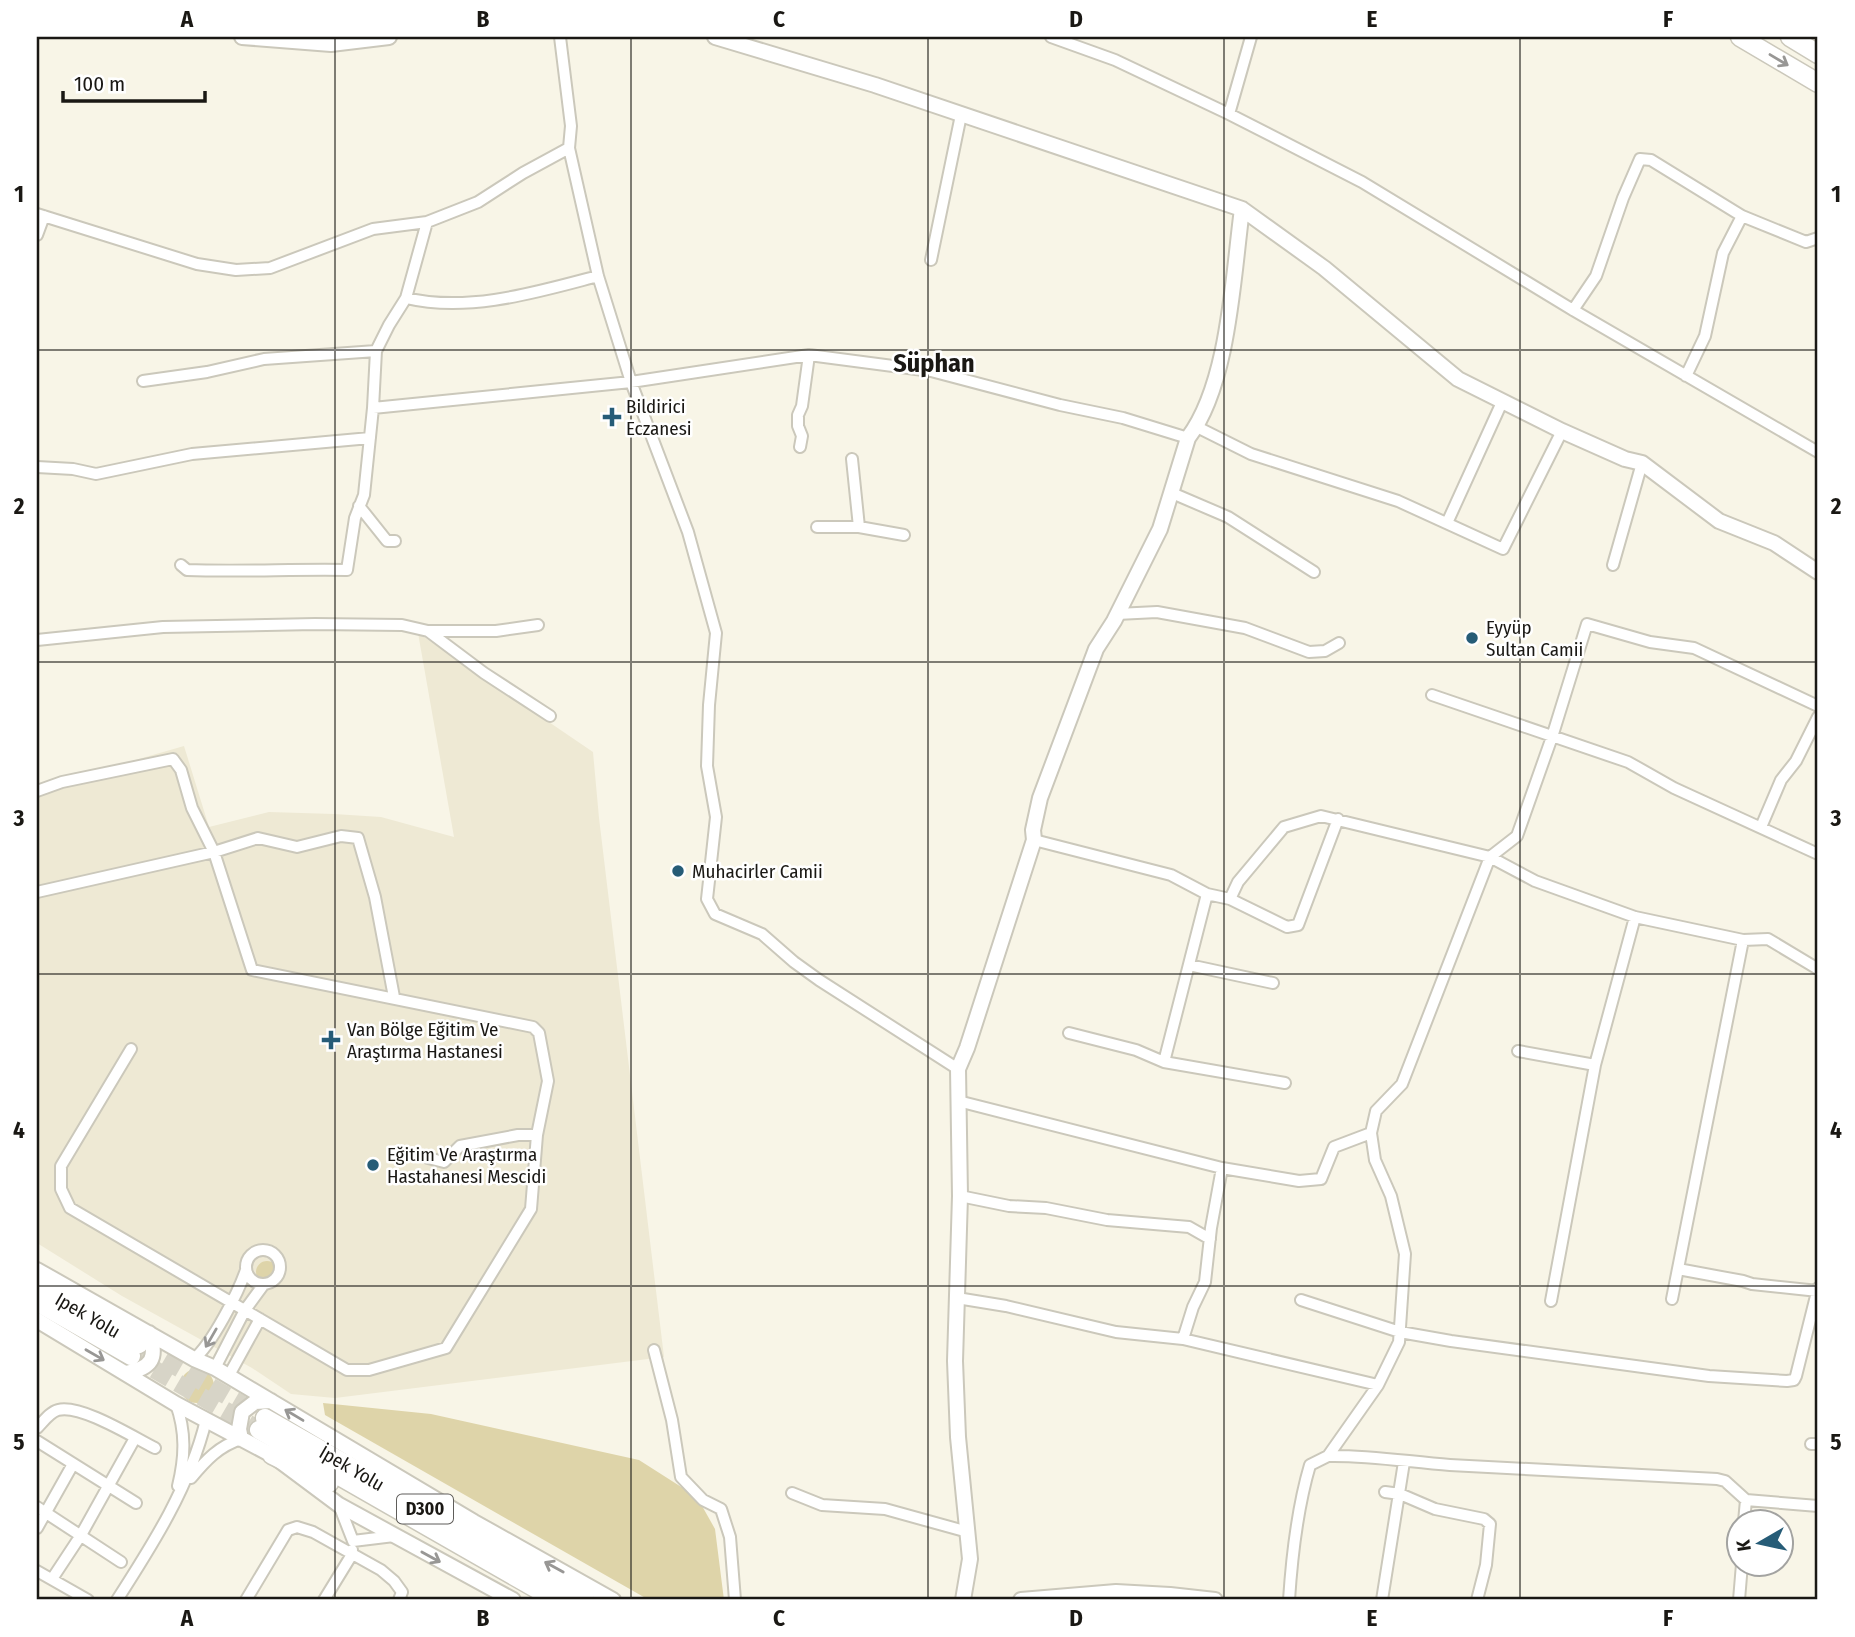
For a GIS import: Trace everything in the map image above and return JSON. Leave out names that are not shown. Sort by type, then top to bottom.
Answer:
[{"type":"highway","points":[[1740,37],[1818,83]]},
{"type":"highway","points":[[1790,37],[1818,54]]},
{"type":"highway","name":"Ipek Yolu","points":[[37,1285],[136,1352]]},
{"type":"highway","name":"Ipek Yolu","points":[[37,1302],[136,1352]]},
{"type":"highway","name":"İpek Yolu","points":[[265,1416],[556,1600]]},
{"type":"highway","name":"İpek Yolu","points":[[265,1416],[585,1600]]},
{"type":"highway","points":[[272,1455],[544,1600]]},
{"type":"street","points":[[242,37],[331,44],[389,37]]},
{"type":"street","points":[[560,37],[571,125],[569,148],[598,276],[631,382],[688,532],[716,633],[709,705],[707,766],[716,817],[706,899],[715,914],[762,934],[820,980],[958,1069]]},
{"type":"street","points":[[715,37],[839,74],[1242,209],[1324,268],[1458,379],[1562,431],[1625,459],[1642,463],[1719,521],[1774,543],[1818,572]]},
{"type":"street","points":[[1051,37],[1115,60],[1362,182],[1573,310],[1818,452]]},
{"type":"street","points":[[1229,114],[1251,37]]},
{"type":"street","points":[[932,260],[961,115]]},
{"type":"street","points":[[37,235],[40,215],[197,264],[236,270],[270,268],[373,229],[427,222],[478,202],[569,148]]},
{"type":"street","points":[[1573,310],[1596,276],[1623,198],[1640,159],[1651,160],[1742,216],[1806,242],[1818,238]]},
{"type":"street","points":[[963,1600],[970,1559],[958,1437],[955,1374],[960,1196],[958,1069],[1034,840],[1033,830],[1040,798],[1096,649],[1160,529],[1193,432],[1215,383],[1225,333],[1242,209]]},
{"type":"street","points":[[1686,376],[1704,336],[1723,253],[1742,216]]},
{"type":"street","points":[[181,565],[187,570],[240,572],[347,570],[355,518],[364,495],[376,351],[388,325],[406,298],[427,222]]},
{"type":"street","points":[[406,298],[427,303],[449,303],[521,297],[598,276]]},
{"type":"street","points":[[143,382],[207,372],[264,359],[376,351]]},
{"type":"street","points":[[373,408],[631,382],[809,355],[931,371],[1060,405],[1193,432],[1251,454],[1398,501],[1503,549],[1562,431]]},
{"type":"street","points":[[800,447],[802,436],[798,415],[802,406],[809,355]]},
{"type":"street","points":[[1447,523],[1503,400]]},
{"type":"street","points":[[37,467],[74,469],[96,474],[191,454],[370,438]]},
{"type":"street","points":[[852,459],[859,527]]},
{"type":"street","points":[[1613,565],[1642,463]]},
{"type":"street","points":[[1172,493],[1228,517],[1314,572]]},
{"type":"street","points":[[359,506],[387,541],[396,541]]},
{"type":"street","points":[[817,527],[859,527],[904,535]]},
{"type":"street","points":[[1117,614],[1157,612],[1245,628],[1309,652],[1325,651],[1339,643]]},
{"type":"street","points":[[1289,1600],[1302,1490],[1310,1465],[1328,1455],[1378,1385],[1399,1342],[1405,1254],[1391,1196],[1375,1160],[1371,1133],[1376,1111],[1402,1084],[1490,858],[1517,835],[1552,737],[1587,624],[1650,642],[1694,648],[1818,706]]},
{"type":"street","points":[[37,640],[163,627],[402,625],[428,631],[496,631],[538,625]]},
{"type":"street","points":[[428,631],[484,673],[550,716]]},
{"type":"street","points":[[1432,695],[1628,762],[1674,788],[1818,855]]},
{"type":"street","points":[[1761,827],[1781,780],[1796,761],[1818,717]]},
{"type":"street","points":[[37,791],[62,782],[173,759],[181,770],[192,808],[214,852],[252,970],[533,1027],[539,1033],[548,1082],[537,1135],[531,1209],[446,1348],[369,1370],[354,1371],[337,1364],[70,1208],[62,1195],[59,1181],[61,1167],[131,1049]]},
{"type":"street","points":[[1230,899],[1238,882],[1284,827],[1321,816],[1490,858],[1535,881],[1634,917],[1743,940],[1768,939],[1818,969]]},
{"type":"street","points":[[1034,840],[1171,875],[1208,894],[1230,899],[1287,927],[1298,925],[1338,819]]},
{"type":"street","points":[[37,892],[214,852],[258,838],[297,847],[341,836],[358,838],[376,897],[394,998]]},
{"type":"street","points":[[1164,1062],[1208,894]]},
{"type":"street","points":[[1551,1301],[1595,1065],[1634,917]]},
{"type":"street","points":[[1672,1299],[1743,940]]},
{"type":"street","points":[[1189,965],[1273,983]]},
{"type":"street","points":[[1069,1033],[1136,1050],[1164,1062],[1285,1083]]},
{"type":"street","points":[[1518,1051],[1595,1065]]},
{"type":"street","points":[[958,1101],[1222,1168],[1299,1181],[1321,1179],[1334,1147],[1371,1133]]},
{"type":"street","points":[[428,1158],[444,1162],[460,1146],[518,1135],[537,1135]]},
{"type":"street","points":[[1183,1339],[1192,1307],[1205,1282],[1222,1168]]},
{"type":"street","points":[[960,1196],[1107,1220],[1189,1227],[1210,1239]]},
{"type":"street","points":[[215,1368],[245,1310],[264,1284],[274,1280],[280,1270],[278,1258],[274,1253],[262,1249],[251,1253],[245,1263],[254,1282],[264,1284]]},
{"type":"street","points":[[1301,1300],[1400,1332],[1451,1341],[1709,1376],[1794,1380],[1818,1290],[1752,1284],[1678,1269]]},
{"type":"street","points":[[37,1270],[136,1352],[176,1404],[184,1442],[173,1506]]},
{"type":"street","points":[[194,1359],[205,1348],[246,1270]]},
{"type":"street","points":[[957,1298],[1116,1332],[1183,1339],[1378,1385]]},
{"type":"street","points":[[228,1377],[260,1319]]},
{"type":"street","points":[[37,1322],[60,1335],[136,1352],[194,1359],[215,1368],[228,1377],[265,1416],[474,1522],[613,1600]]},
{"type":"street","points":[[654,1350],[672,1420],[681,1477],[703,1500],[721,1509],[730,1538],[735,1600]]},
{"type":"street","points":[[241,1439],[239,1429],[242,1412],[255,1402],[265,1416]]},
{"type":"street","points":[[176,1404],[272,1455],[339,1505],[513,1600]]},
{"type":"street","points":[[37,1427],[59,1410],[87,1413],[155,1448]]},
{"type":"street","points":[[117,1600],[183,1488],[206,1420]]},
{"type":"street","points":[[52,1579],[81,1535],[135,1438]]},
{"type":"street","points":[[183,1488],[213,1454],[241,1439]]},
{"type":"street","points":[[37,1441],[136,1503]]},
{"type":"street","points":[[1328,1455],[1364,1455],[1405,1462],[1717,1479],[1725,1480],[1746,1500],[1818,1506]]},
{"type":"street","points":[[1382,1600],[1405,1462]]},
{"type":"street","points":[[37,1528],[42,1510],[73,1464]]},
{"type":"street","points":[[1385,1492],[1400,1494],[1435,1509],[1484,1519],[1490,1524],[1486,1564],[1477,1600]]},
{"type":"street","points":[[792,1493],[822,1504],[885,1509],[968,1532]]},
{"type":"street","points":[[1745,1508],[1746,1500]]},
{"type":"street","points":[[324,1600],[351,1556],[352,1541],[339,1505]]},
{"type":"street","points":[[42,1510],[121,1562]]},
{"type":"street","points":[[246,1600],[288,1530],[297,1527],[313,1532],[351,1556],[381,1570],[402,1592],[399,1600]]},
{"type":"street","points":[[352,1541],[394,1536]]},
{"type":"street","points":[[37,1571],[88,1600]]},
{"type":"street","points":[[1739,1600],[1741,1578]]},
{"type":"street","points":[[1021,1600],[1116,1592],[1170,1594],[1216,1600]]},
{"type":"shaded area","name":"Van Bölge Eğitim Ve Araştırma Hastanesi","points":[[418,633],[593,752],[664,1357],[335,1398],[291,1394],[252,1368],[122,1296],[37,1243],[37,791],[184,746],[209,827],[269,812],[334,814],[381,817],[454,837]]},
{"type":"shaded area","points":[[263,1261],[271,1261],[278,1268],[278,1276],[271,1283],[263,1283],[256,1276],[256,1268]]},
{"type":"shaded area","points":[[197,1369],[209,1374],[214,1386],[209,1398],[197,1403],[185,1398],[180,1386],[185,1374]]},
{"type":"shaded area","points":[[323,1403],[431,1414],[639,1460],[697,1497],[715,1529],[724,1600],[649,1600],[325,1415]]},
{"type":"tunnel","points":[[141,1346],[265,1418]]},
{"type":"tunnel","points":[[131,1356],[259,1430]]},
{"type":"place","name":"Bildirici Eczanesi","points":[[612,417]]},
{"type":"place","name":"Eyyüp Sultan Camii","points":[[1472,638]]},
{"type":"place","name":"Muhacirler Camii","points":[[678,871]]},
{"type":"place","name":"Van Bölge Eğitim Ve Araştırma Hastanesi","points":[[331,1040]]},
{"type":"place","name":"Eğitim Ve Araştırma Hastahanesi Mescidi","points":[[373,1165]]},
{"type":"district","name":"Süphan","points":[[934,363]]}]
